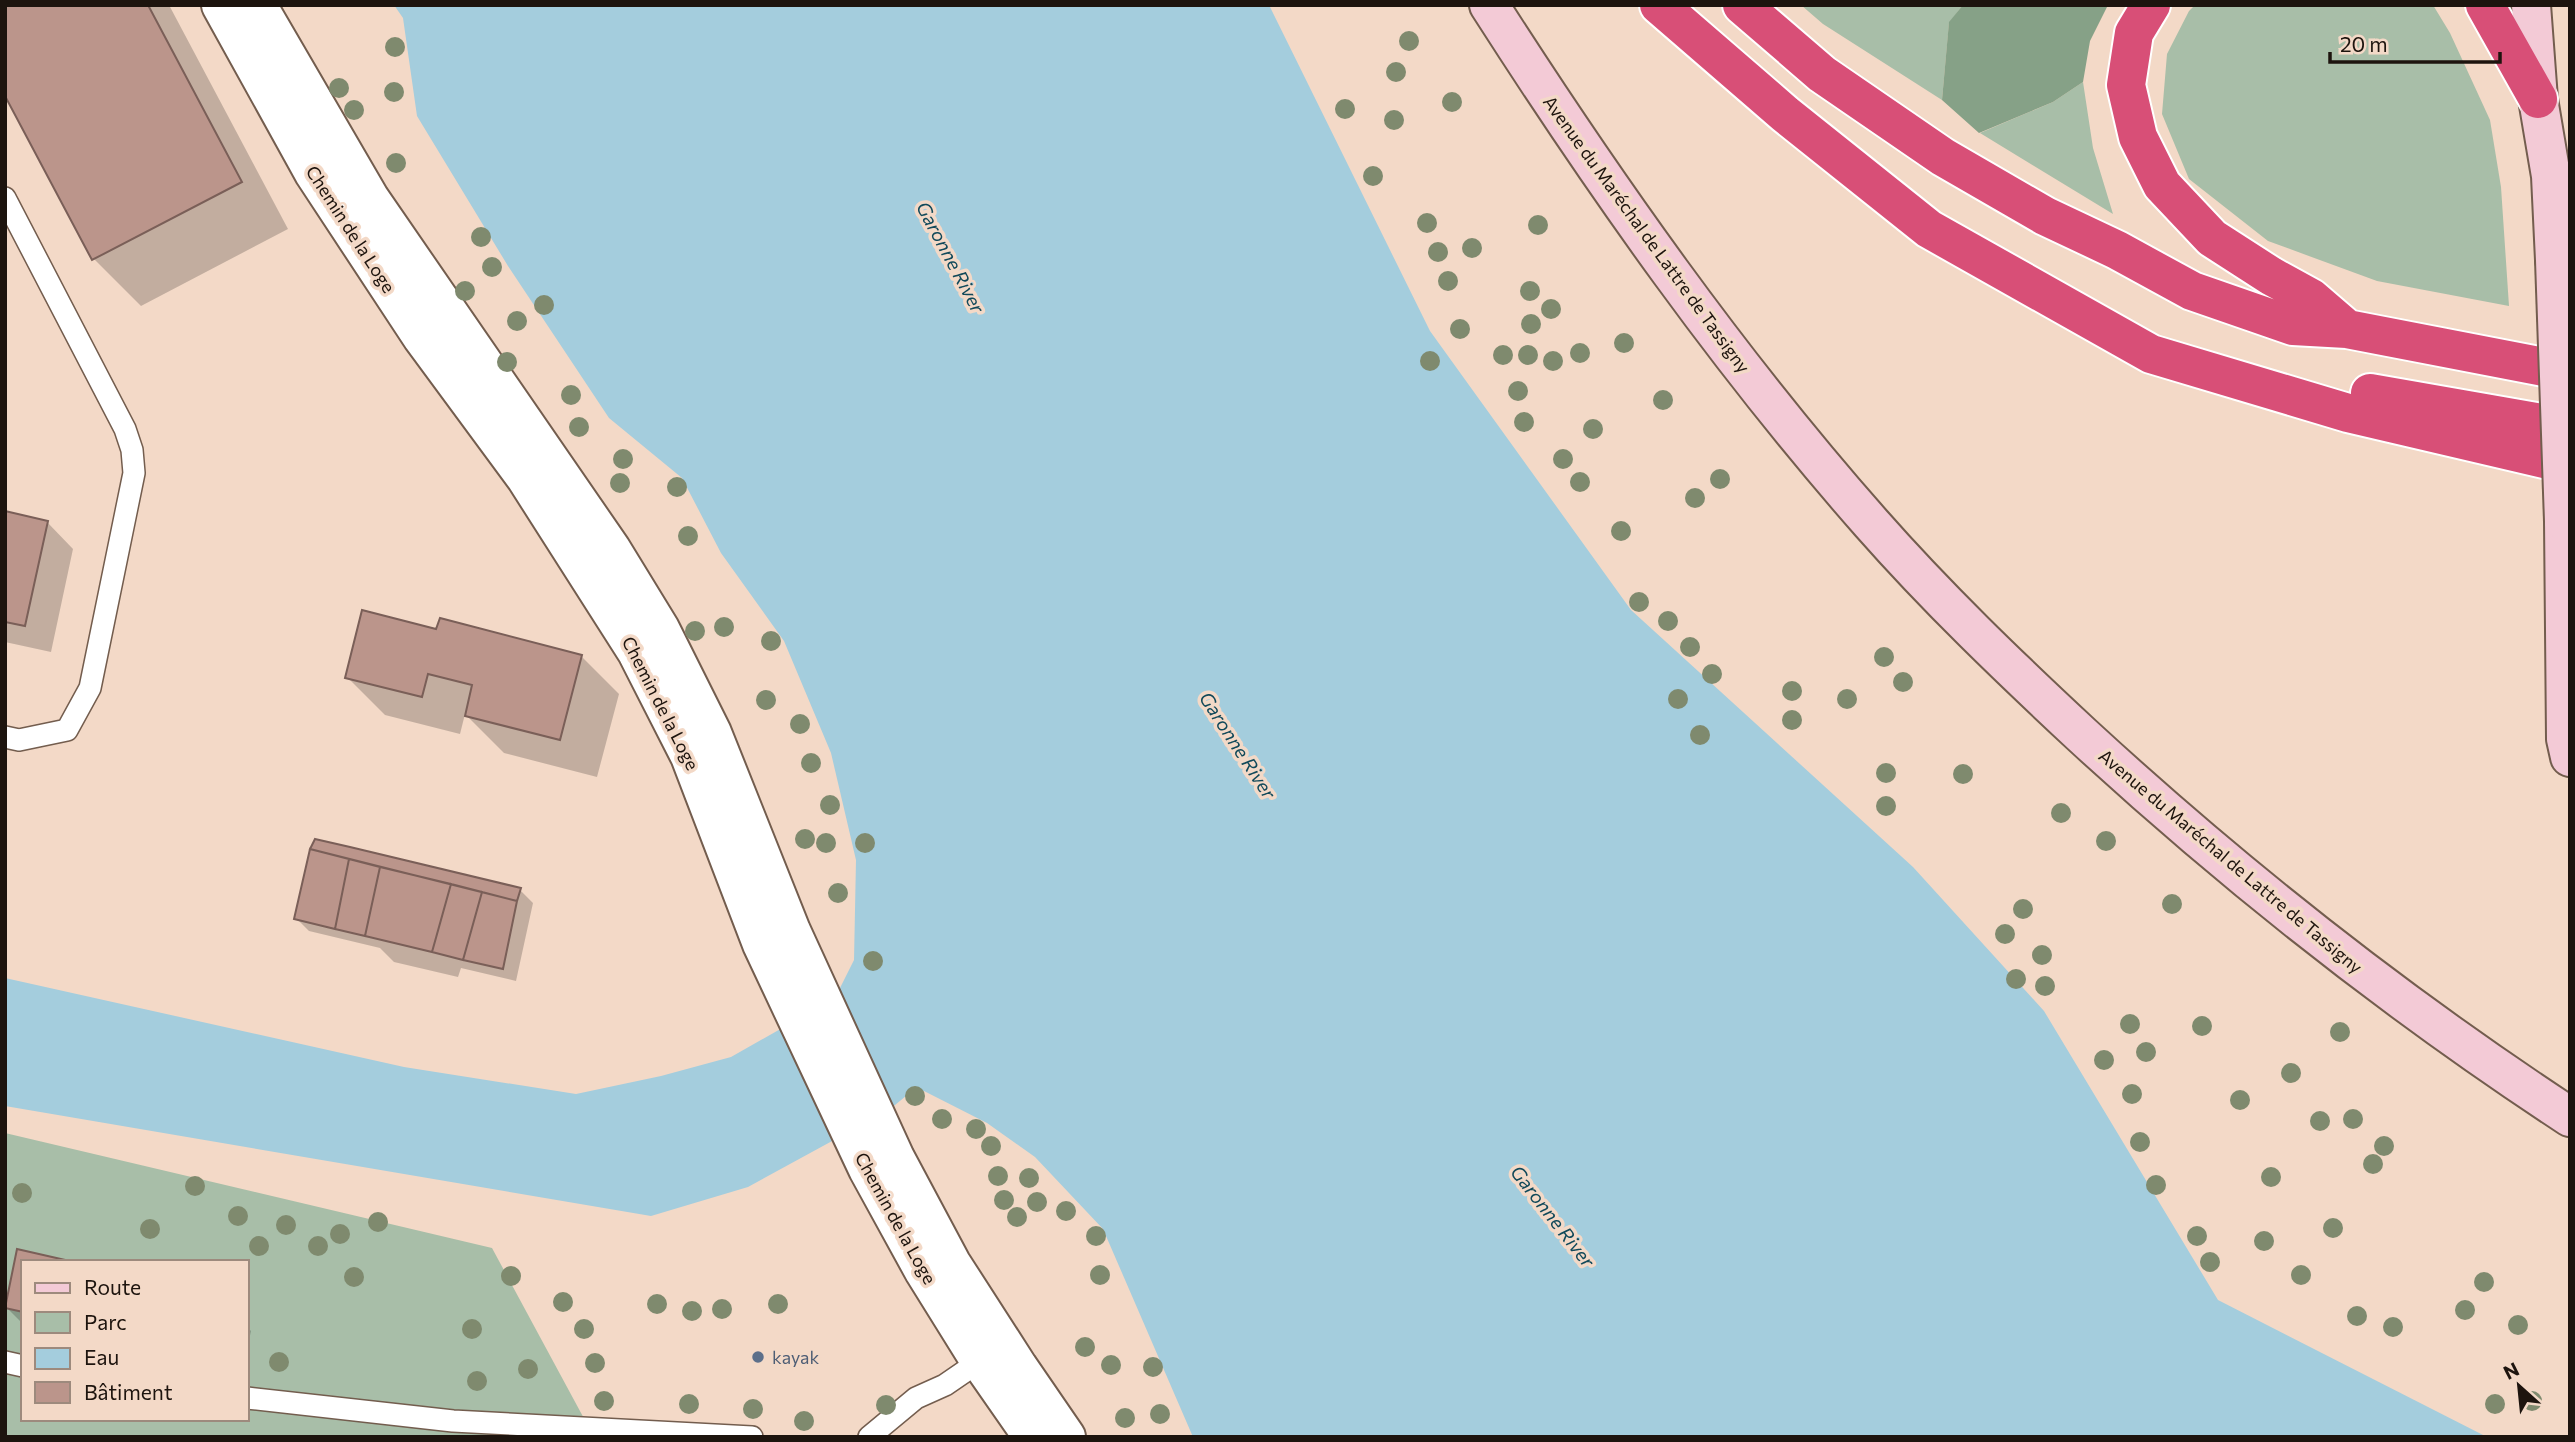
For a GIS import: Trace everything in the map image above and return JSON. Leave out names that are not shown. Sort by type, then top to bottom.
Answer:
[{"type":"highway","points":[[1659,5],[1785,114],[1929,229],[2151,354],[2348,413],[2570,465]]},
{"type":"highway","points":[[1742,5],[1822,74],[1943,157],[2045,216],[2117,250],[2192,291],[2294,326],[2347,329],[2570,372]]},
{"type":"highway","points":[[2151,5],[2134,33],[2126,86],[2138,137],[2162,185],[2212,237],[2271,276],[2311,298],[2347,329]]},
{"type":"highway","points":[[2485,5],[2538,99]]},
{"type":"highway","points":[[2151,354],[2570,428]]},
{"type":"main road","name":"Avenue du Maréchal de Lattre de Tassigny","points":[[1489,5],[1573,136],[1722,344],[1871,524],[2006,665],[2151,798],[2314,935],[2484,1060],[2570,1116]]},
{"type":"main road","points":[[2532,5],[2538,99],[2551,176],[2564,520],[2566,739],[2570,757]]},
{"type":"street","name":"Chemin de la Loge","points":[[221,5],[314,173],[422,337],[526,478],[637,652],[691,756],[777,937],[881,1163],[924,1272],[980,1361],[1033,1437]]},
{"type":"street","name":"Chemin de la Loge","points":[[257,5],[370,200],[611,549],[660,629],[712,733],[777,937]]},
{"type":"street","name":"Chemin de la Loge","points":[[881,1163],[1066,1437]]},
{"type":"lane","points":[[5,198],[125,429],[132,450],[134,473],[90,688],[67,730],[19,740],[5,737]]},
{"type":"lane","points":[[869,1437],[916,1398],[945,1385],[980,1361]]},
{"type":"lane","points":[[248,1398],[453,1421],[752,1437]]},
{"type":"green space","points":[[1801,5],[1963,5],[1949,23],[1942,100],[1823,24]]},
{"type":"green space","points":[[1963,5],[2108,5],[2090,41],[2083,82],[2053,102],[1979,133],[1942,100],[1949,22]]},
{"type":"green space","points":[[2195,5],[2433,5],[2450,33],[2490,120],[2501,187],[2509,306],[2377,281],[2268,241],[2189,179],[2162,114],[2167,54],[2189,11]]},
{"type":"green space","points":[[2083,82],[2093,148],[2113,214],[1980,133],[2053,102]]},
{"type":"green space","points":[[5,1133],[492,1248],[594,1437],[5,1437]]},
{"type":"water","name":"Garonne River","points":[[394,5],[1269,5],[1430,331],[1631,610],[1913,867],[2044,1011],[2218,1300],[2487,1437],[1193,1437],[1103,1229],[1035,1157],[987,1123],[924,1091],[912,1091],[889,1110],[748,1187],[651,1216],[5,1106],[5,978],[404,1067],[576,1094],[661,1076],[731,1057],[835,998],[854,960],[856,860],[831,753],[784,641],[721,553],[682,478],[609,418],[508,266],[417,116],[403,18]]},
{"type":"building","points":[[5,5],[148,5],[242,182],[92,260],[5,96]]},
{"type":"building","points":[[5,511],[48,521],[25,626],[5,622]]},
{"type":"building","points":[[362,610],[436,629],[440,618],[582,655],[560,740],[465,716],[472,685],[428,674],[422,697],[345,678]]},
{"type":"building","points":[[315,839],[521,888],[517,901],[310,849]]},
{"type":"building","points":[[310,849],[349,859],[335,929],[294,919]]},
{"type":"building","points":[[349,859],[380,867],[365,936],[335,929]]},
{"type":"building","points":[[380,867],[451,884],[432,952],[365,936]]},
{"type":"building","points":[[451,884],[482,892],[463,960],[432,952]]},
{"type":"building","points":[[482,892],[517,901],[503,969],[463,960]]},
{"type":"building","points":[[17,1249],[65,1260],[21,1260],[21,1312],[5,1308]]},
{"type":"place","name":"kayak","points":[[758,1357]]}]
